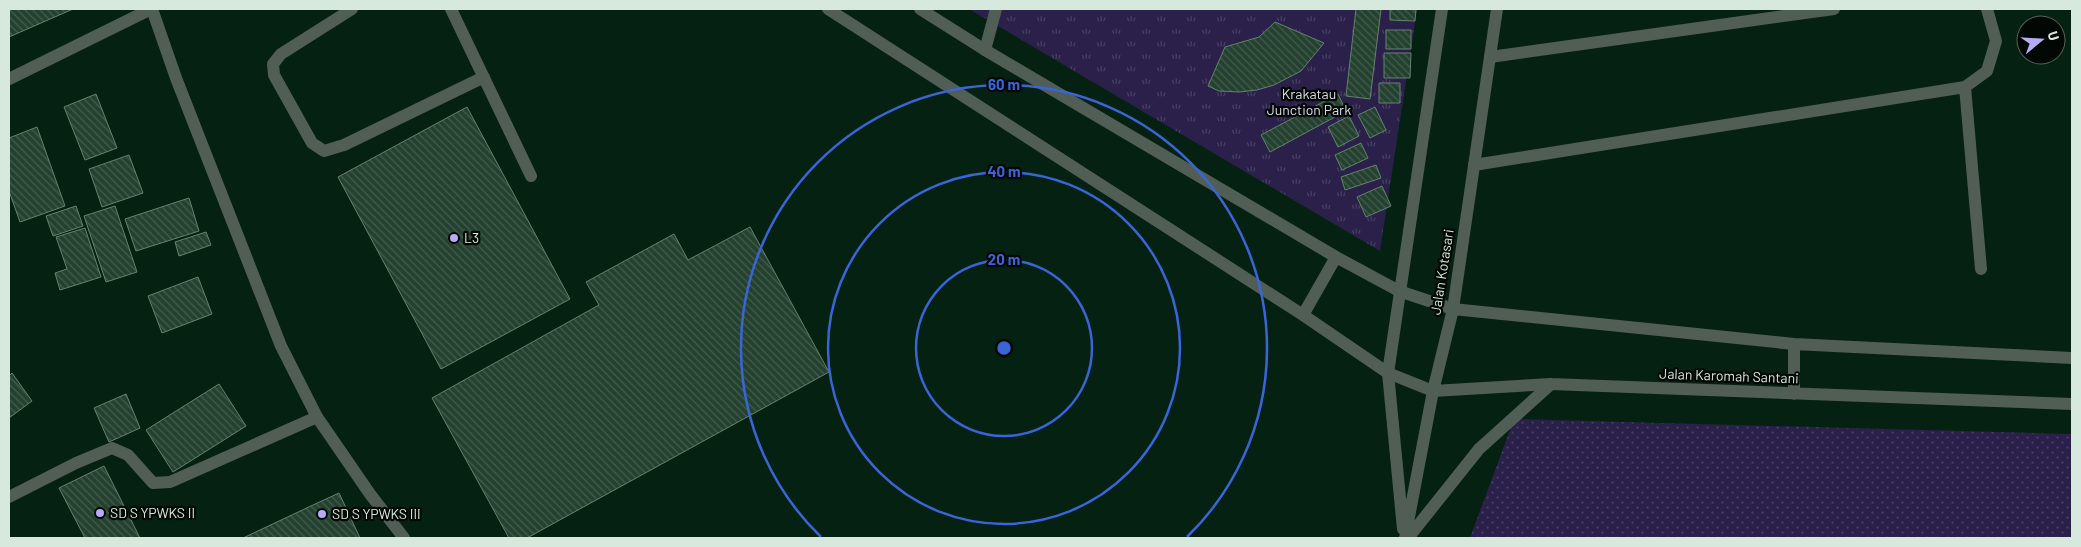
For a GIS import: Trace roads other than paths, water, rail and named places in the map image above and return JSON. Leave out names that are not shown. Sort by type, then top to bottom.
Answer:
[{"type":"street","points":[[9,79],[152,9],[176,78],[281,346],[317,417],[370,494],[404,538]]},
{"type":"street","points":[[352,9],[281,54],[273,64],[274,75],[312,143],[324,151],[344,145],[484,77]]},
{"type":"street","points":[[451,9],[531,176]]},
{"type":"street","name":"Jalan Karomah Santani","points":[[828,9],[1303,315],[1388,374],[1433,391],[1551,384],[2072,404]]},
{"type":"street","points":[[922,9],[985,50],[1336,257],[1399,291],[1453,309],[1794,344],[2072,358]]},
{"type":"street","points":[[985,50],[996,9]]},
{"type":"street","points":[[1406,538],[1388,374],[1442,9]]},
{"type":"street","name":"Jalan Kotasari","points":[[1406,538],[1433,391],[1453,309],[1497,9]]},
{"type":"street","points":[[1490,57],[1834,9]]},
{"type":"street","points":[[1474,165],[1965,87],[1986,71],[1996,41],[1987,9]]},
{"type":"street","points":[[1965,87],[1980,269]]},
{"type":"street","points":[[1303,315],[1336,257]]},
{"type":"street","points":[[1794,344],[1794,394]]},
{"type":"street","points":[[1406,538],[1479,449],[1551,384]]},
{"type":"street","points":[[9,497],[76,463],[112,448],[128,455],[153,483],[170,482],[317,417]]},
{"type":"place","name":"L3","points":[[454,238]]},
{"type":"place","name":"SD S YPWKS II","points":[[100,513]]},
{"type":"place","name":"SD S YPWKS III","points":[[322,514]]},
{"type":"park label","name":"Krakatau Junction Park","points":[[1309,102]]}]
